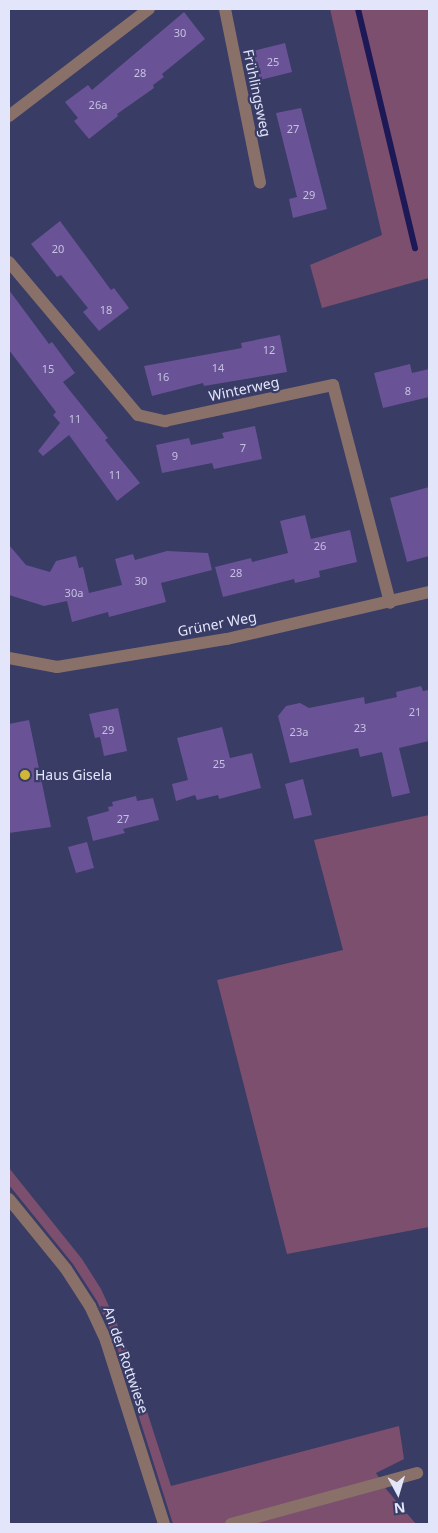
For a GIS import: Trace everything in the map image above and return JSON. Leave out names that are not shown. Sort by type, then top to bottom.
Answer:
[{"type":"street","points":[[9,116],[148,9]]},
{"type":"street","name":"Frühlingsweg","points":[[225,9],[260,182]]},
{"type":"street","name":"Winterweg","points":[[9,262],[138,415],[166,421],[333,386],[390,603]]},
{"type":"street","name":"Grüner Weg","points":[[9,658],[57,667],[227,639],[390,603],[429,592]]},
{"type":"street","name":"An der Rottwiese","points":[[9,1199],[66,1268],[90,1306],[106,1341],[164,1524]]},
{"type":"street","points":[[231,1524],[417,1474]]},
{"type":"shaded area","points":[[330,9],[429,9],[429,278],[322,308],[310,265],[382,235]]},
{"type":"shaded area","points":[[429,815],[429,1227],[287,1254],[217,980],[343,950],[314,840]]},
{"type":"shaded area","points":[[9,1168],[82,1259],[101,1289],[123,1337],[171,1486],[399,1426],[404,1459],[376,1473],[386,1489],[416,1524],[173,1524],[115,1341],[97,1301],[73,1264],[9,1185]]},
{"type":"building","points":[[184,12],[205,39],[162,74],[164,77],[153,85],[154,88],[117,114],[118,116],[89,139],[74,121],[78,118],[65,102],[88,85],[92,90]]},
{"type":"building","points":[[285,43],[292,72],[260,80],[253,51]]},
{"type":"building","points":[[301,108],[327,209],[293,218],[289,199],[297,197],[276,113]]},
{"type":"building","points":[[60,221],[111,290],[114,288],[129,308],[99,331],[83,312],[88,308],[61,275],[57,277],[31,244]]},
{"type":"building","points":[[9,290],[49,344],[52,342],[75,373],[63,382],[108,438],[105,440],[140,483],[117,501],[69,435],[43,456],[38,451],[60,423],[53,415],[56,412],[9,350]]},
{"type":"building","points":[[280,335],[287,372],[204,386],[203,383],[152,396],[144,366],[242,348],[241,343]]},
{"type":"building","points":[[410,364],[412,373],[429,369],[429,397],[383,408],[374,373]]},
{"type":"building","points":[[255,426],[262,459],[214,469],[212,463],[162,473],[156,445],[189,438],[191,445],[224,438],[222,433]]},
{"type":"building","points":[[429,487],[429,556],[407,562],[390,498]]},
{"type":"building","points":[[305,515],[311,539],[350,530],[357,562],[319,571],[320,577],[295,583],[294,579],[223,597],[215,567],[251,558],[252,562],[288,553],[280,521]]},
{"type":"building","points":[[9,545],[26,565],[50,572],[56,561],[76,556],[79,568],[83,567],[89,593],[122,585],[115,559],[133,554],[135,560],[167,551],[208,553],[212,570],[161,583],[166,602],[109,617],[108,612],[72,622],[67,601],[44,606],[9,595]]},
{"type":"building","points":[[421,686],[423,691],[429,690],[429,741],[399,748],[410,793],[392,797],[382,752],[360,757],[358,748],[290,763],[278,716],[286,706],[300,703],[309,708],[364,697],[365,704],[397,697],[396,692]]},
{"type":"building","points":[[118,708],[127,751],[104,756],[100,737],[95,738],[89,714]]},
{"type":"building","name":"Haus Gisela","points":[[29,720],[51,827],[9,833],[9,724]]},
{"type":"building","points":[[222,727],[230,758],[252,753],[261,788],[219,799],[218,795],[197,800],[195,795],[176,801],[172,784],[188,780],[177,738]]},
{"type":"building","points":[[303,779],[312,815],[294,819],[285,784]]},
{"type":"building","points":[[136,796],[137,801],[153,798],[159,820],[123,829],[125,833],[93,841],[87,817],[109,811],[108,807],[113,806],[112,802]]},
{"type":"building","points":[[87,842],[94,868],[76,873],[68,847]]},
{"type":"waterway","points":[[358,9],[415,248]]},
{"type":"place","name":"Haus Gisela","points":[[25,775]]}]
